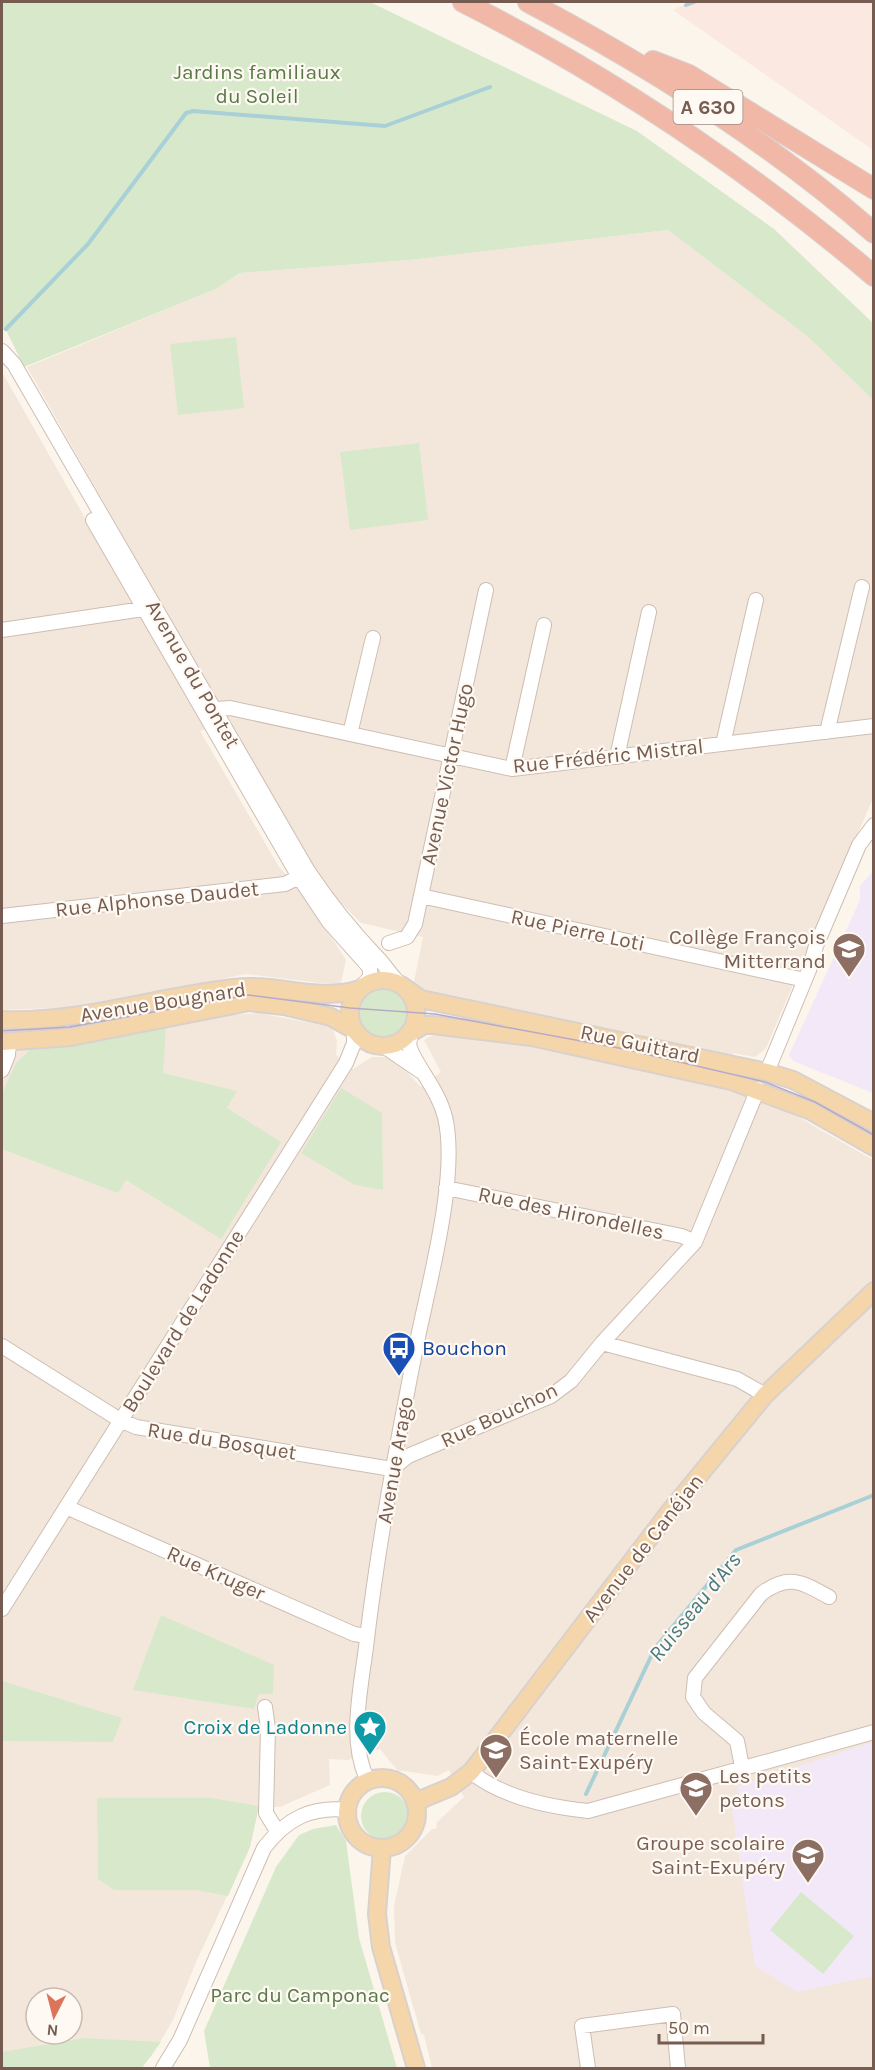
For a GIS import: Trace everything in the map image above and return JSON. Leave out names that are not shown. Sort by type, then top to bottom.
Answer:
[{"type":"highway","name":"A 630","points":[[463,2],[538,40],[631,95],[719,154],[793,209],[873,276]]},
{"type":"highway","name":"A 630","points":[[528,2],[594,37],[681,89],[770,150],[873,233]]},
{"type":"highway","points":[[594,37],[689,75],[873,189]]},
{"type":"highway","points":[[852,258],[855,270],[873,292]]},
{"type":"main road","points":[[380,980],[401,985],[415,1001],[417,1012],[411,1033],[395,1045],[385,1047],[367,1043],[354,1029],[350,1008],[360,989],[380,980]]},
{"type":"main road","name":"Rue Guittard","points":[[401,985],[421,999],[767,1072],[811,1088],[873,1123]]},
{"type":"main road","name":"Avenue Bougnard","points":[[2,1020],[68,1018],[233,988],[266,987],[334,995],[360,989]]},
{"type":"main road","name":"Avenue Bougnard","points":[[5,1042],[71,1037],[249,1002],[284,1006],[331,1017],[354,1029]]},
{"type":"main road","name":"Rue Guittard","points":[[411,1033],[424,1025],[433,1025],[532,1037],[634,1058],[758,1089],[811,1111],[873,1147]]},
{"type":"main road","name":"Avenue de Canéjan","points":[[415,1802],[451,1787],[471,1772],[670,1511],[765,1395],[873,1291]]},
{"type":"main road","points":[[382,1778],[396,1781],[408,1789],[415,1802],[417,1812],[411,1833],[403,1841],[382,1848],[361,1840],[349,1822],[348,1810],[352,1796],[368,1781],[382,1778]]},
{"type":"main road","points":[[382,1848],[377,1914],[381,1947],[416,2068]]},
{"type":"street","name":"Avenue du Pontet","points":[[2,351],[14,364],[149,608],[304,874],[338,916],[359,948],[370,972],[370,977],[360,989]]},
{"type":"street","points":[[827,732],[862,587]]},
{"type":"street","name":"Avenue Victor Hugo","points":[[389,943],[401,940],[411,932],[421,896],[486,590]]},
{"type":"street","points":[[723,744],[756,600]]},
{"type":"street","points":[[2,630],[149,608]]},
{"type":"street","points":[[617,757],[649,612]]},
{"type":"street","points":[[512,769],[544,625]]},
{"type":"street","points":[[351,734],[373,638]]},
{"type":"street","name":"Rue Frédéric Mistral","points":[[210,714],[230,708],[512,769],[873,726]]},
{"type":"street","points":[[767,1072],[859,844],[873,825]]},
{"type":"street","name":"Rue Alphonse Daudet","points":[[2,916],[285,884],[304,874]]},
{"type":"street","name":"Rue Pierre Loti","points":[[421,896],[805,980]]},
{"type":"street","points":[[359,948],[366,941],[381,940],[389,943],[381,962]]},
{"type":"street","name":"Avenue du Pontet","points":[[359,948],[381,962],[388,974],[401,985]]},
{"type":"street","name":"Boulevard de Ladonne","points":[[2,1609],[346,1063],[354,1043],[354,1029]]},
{"type":"street","name":"Avenue Arago","points":[[368,1781],[363,1772],[358,1738],[359,1701],[367,1636],[392,1469],[446,1188],[448,1139],[445,1118],[439,1099],[422,1073],[409,1045],[411,1033]]},
{"type":"street","points":[[2,1070],[8,1055],[5,1042]]},
{"type":"street","name":"Avenue Arago","points":[[385,1047],[422,1073]]},
{"type":"street","points":[[695,1242],[758,1089]]},
{"type":"street","name":"Rue des Hirondelles","points":[[446,1188],[682,1236],[695,1242]]},
{"type":"street","name":"Rue Bouchon","points":[[392,1469],[408,1456],[551,1396],[571,1380],[695,1242]]},
{"type":"street","points":[[602,1343],[737,1379],[765,1395]]},
{"type":"street","name":"Rue du Bosquet","points":[[2,1346],[120,1420],[136,1427],[392,1469]]},
{"type":"street","name":"Rue Kruger","points":[[66,1507],[354,1634],[367,1636]]},
{"type":"street","points":[[742,1767],[737,1741],[704,1713],[693,1696],[694,1678],[761,1594],[775,1584],[799,1581],[829,1597]]},
{"type":"street","points":[[265,1707],[268,1728],[266,1813],[277,1830]]},
{"type":"street","points":[[471,1772],[495,1789],[572,1809],[588,1810],[873,1732]]},
{"type":"street","points":[[163,2068],[180,2040],[264,1848],[277,1830],[289,1821],[316,1810],[348,1810]]},
{"type":"street","points":[[588,2068],[582,2026],[673,2014],[678,2068]]},
{"type":"shaded area","points":[[690,2],[873,2],[873,150],[673,10]]},
{"type":"shaded area","points":[[668,230],[807,336],[873,400],[873,798],[766,1048],[755,1057],[733,1053],[724,1089],[781,1107],[873,1160],[873,2068],[432,2068],[395,1943],[394,1906],[405,1856],[432,1829],[436,1829],[437,1822],[464,1797],[449,1770],[437,1776],[397,1770],[380,1749],[348,1760],[329,1759],[330,1785],[280,1807],[259,1806],[250,1847],[196,1962],[173,2020],[151,2057],[2,2068],[2,1050],[57,1047],[219,1016],[258,1013],[332,1027],[337,1041],[336,1055],[353,1069],[372,1057],[385,1057],[397,1062],[421,1087],[441,1072],[424,1040],[433,1035],[461,1036],[467,998],[427,991],[414,982],[423,937],[361,923],[329,891],[229,723],[27,367],[216,289],[240,273],[410,260]]},
{"type":"shaded area","points":[[2,372],[205,729],[200,731],[279,867],[301,890],[346,960],[341,983],[336,985],[246,974],[82,1007],[2,1010]]},
{"type":"shaded area","name":"Collège François Mitterrand","points":[[873,871],[873,1093],[793,1061],[789,1055],[860,900],[860,886]]},
{"type":"shaded area","name":"Groupe scolaire Saint-Exupéry","points":[[873,1742],[873,1976],[797,1992],[755,1966],[731,1801],[739,1798],[738,1786]]},
{"type":"green space","name":"Jardins familiaux du Soleil","points":[[2,2],[370,2],[637,131],[774,229],[873,323],[873,400],[807,336],[668,230],[410,260],[240,273],[216,289],[24,367],[7,332],[2,329]]},
{"type":"green space","points":[[236,337],[244,408],[178,415],[170,344]]},
{"type":"green space","points":[[419,443],[428,520],[350,530],[340,452]]},
{"type":"green space","points":[[378,989],[388,989],[400,996],[407,1008],[407,1018],[400,1030],[388,1037],[378,1037],[363,1026],[359,1018],[359,1008],[370,993]]},
{"type":"green space","points":[[166,1027],[163,1073],[237,1091],[227,1108],[281,1142],[221,1239],[126,1180],[118,1193],[2,1149],[2,1093],[16,1063],[31,1049],[57,1047]]},
{"type":"green space","points":[[341,1088],[382,1113],[383,1190],[355,1185],[301,1153]]},
{"type":"green space","points":[[161,1615],[274,1665],[273,1694],[259,1694],[254,1709],[133,1690]]},
{"type":"green space","points":[[2,1681],[122,1718],[113,1742],[2,1741]]},
{"type":"green space","points":[[380,1792],[390,1792],[402,1799],[409,1811],[409,1821],[402,1833],[390,1840],[380,1840],[365,1829],[361,1821],[361,1811],[372,1796]]},
{"type":"green space","points":[[97,1798],[211,1798],[259,1806],[250,1847],[228,1896],[195,1890],[114,1890],[98,1879]]},
{"type":"green space","name":"Parc du Camponac","points":[[336,1825],[346,1841],[359,1938],[397,2068],[210,2068],[204,2031],[276,1867],[299,1835],[313,1829]]},
{"type":"green space","points":[[801,1892],[854,1936],[823,1974],[770,1930]]},
{"type":"green space","points":[[84,2038],[161,2042],[142,2068],[2,2068],[2,2052],[37,2046],[84,2046]]},
{"type":"waterway","points":[[686,5],[694,2]]},
{"type":"waterway","points":[[6,329],[88,244],[186,113],[193,111],[385,126],[490,87]]},
{"type":"waterway","name":"Ruisseau d'Ars","points":[[586,1794],[655,1648],[736,1550],[874,1495]]},
{"type":"tram line","points":[[2,1031],[69,1027],[249,995],[350,1008],[435,1014],[624,1049],[765,1082],[815,1102],[874,1135]]},
{"type":"place","name":"Collège François Mitterrand","points":[[849,978]]},
{"type":"place","name":"Bouchon","points":[[399,1377]]},
{"type":"place","name":"Croix de Ladonne","points":[[370,1756]]},
{"type":"place","name":"École maternelle Saint-Exupéry","points":[[496,1779]]},
{"type":"place","name":"Les petits petons","points":[[696,1817]]},
{"type":"place","name":"Groupe scolaire Saint-Exupéry","points":[[808,1884]]}]
